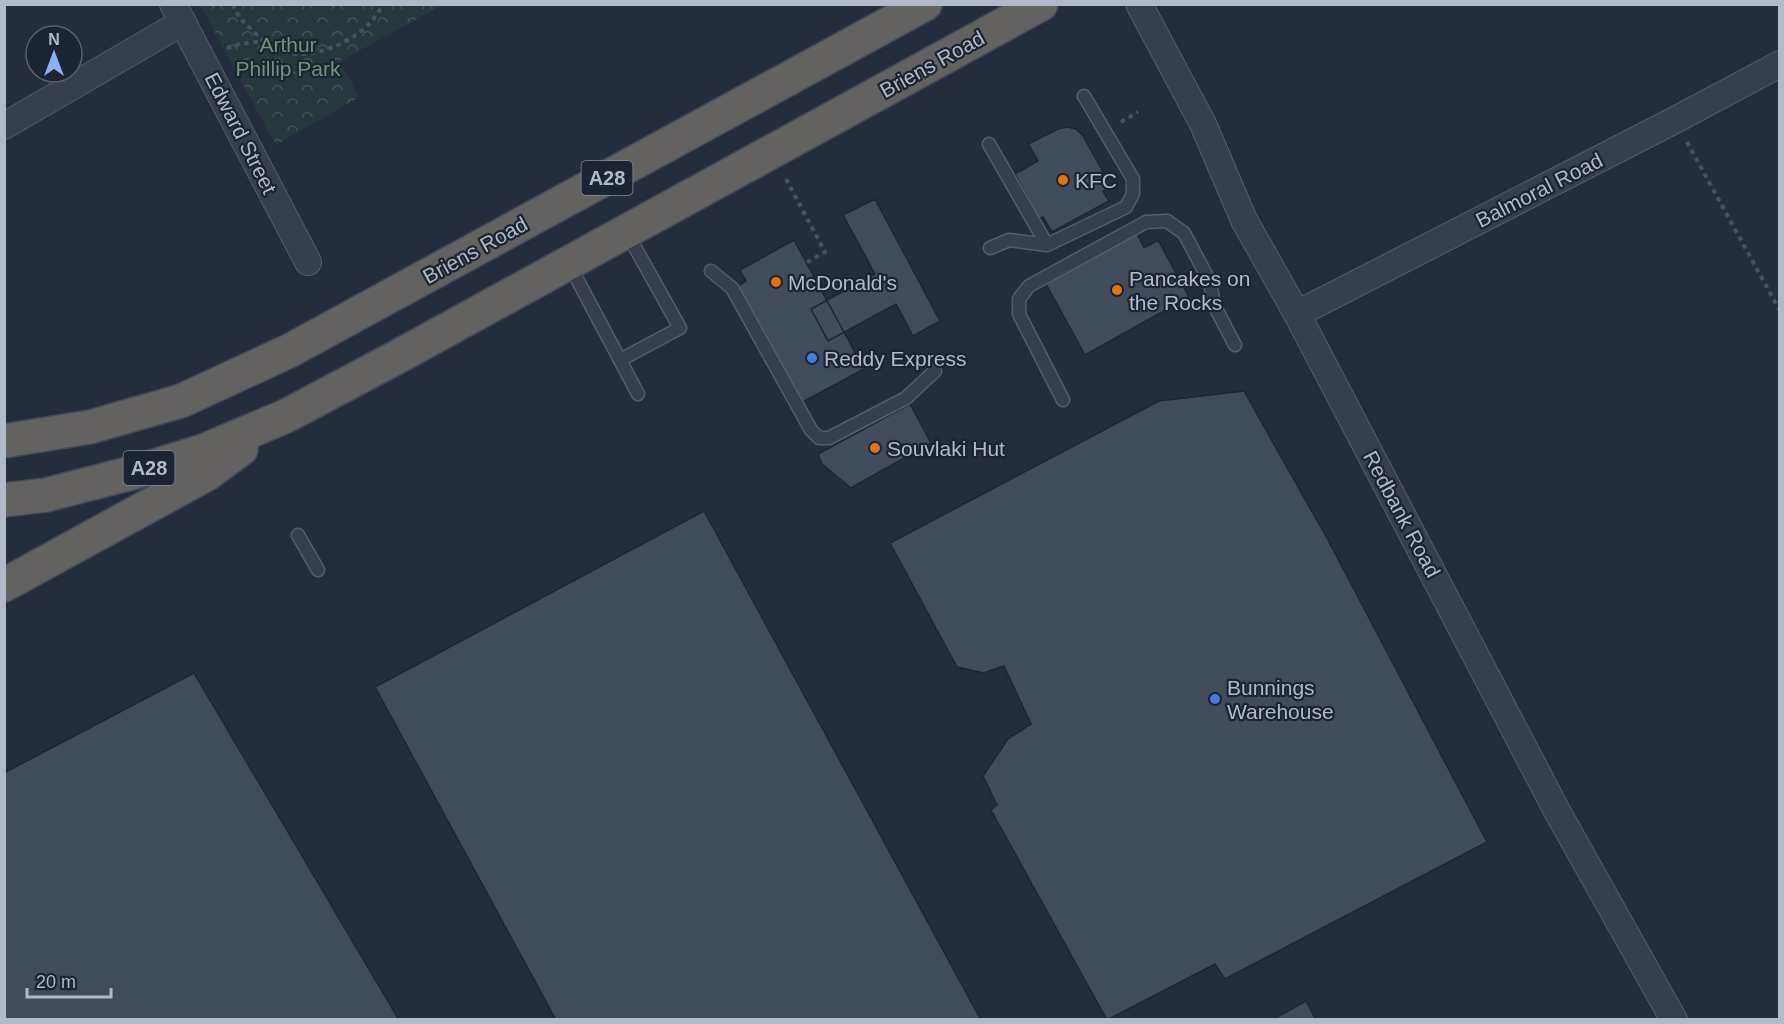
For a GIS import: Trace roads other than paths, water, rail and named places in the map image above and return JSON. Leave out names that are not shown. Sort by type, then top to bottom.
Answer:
[{"type":"highway","name":"Briens Road","points":[[4,441],[90,427],[181,401],[289,351],[925,4]]},
{"type":"highway","name":"Briens Road","points":[[286,416],[1041,4]]},
{"type":"highway","name":"A28","points":[[4,500],[46,495],[139,471],[203,451],[286,416]]},
{"type":"highway","points":[[4,585],[207,474],[286,416]]},
{"type":"street","name":"Redbank Road","points":[[1139,4],[1203,124],[1244,220],[1297,315],[1557,811],[1674,1020]]},
{"type":"street","name":"Edward Street","points":[[178,13],[308,262]]},
{"type":"street","points":[[4,126],[178,13]]},
{"type":"street","name":"Balmoral Road","points":[[1297,315],[1779,64]]},
{"type":"lane","points":[[990,248],[1009,240],[1047,245],[1126,207],[1133,194],[1133,179],[1084,96]]},
{"type":"lane","points":[[989,144],[1047,245]]},
{"type":"lane","points":[[1064,400],[1019,315],[1019,299],[1029,286],[1146,222],[1167,221],[1184,232],[1210,282],[1214,305],[1235,345]]},
{"type":"lane","points":[[620,360],[680,328],[626,232]]},
{"type":"lane","points":[[569,263],[638,394]]},
{"type":"lane","points":[[711,271],[732,288],[811,430],[819,438],[829,438],[906,398],[935,371]]},
{"type":"lane","points":[[298,535],[318,570]]},
{"type":"place","name":"KFC","points":[[1063,180]]},
{"type":"place","name":"McDonald's","points":[[776,282]]},
{"type":"place","name":"Pancakes on the Rocks","points":[[1117,290]]},
{"type":"place","name":"Reddy Express","points":[[812,358]]},
{"type":"place","name":"Souvlaki Hut","points":[[875,448]]},
{"type":"place","name":"Bunnings Warehouse","points":[[1215,699]]},
{"type":"park label","name":"Arthur Phillip Park","points":[[288,56]]}]
